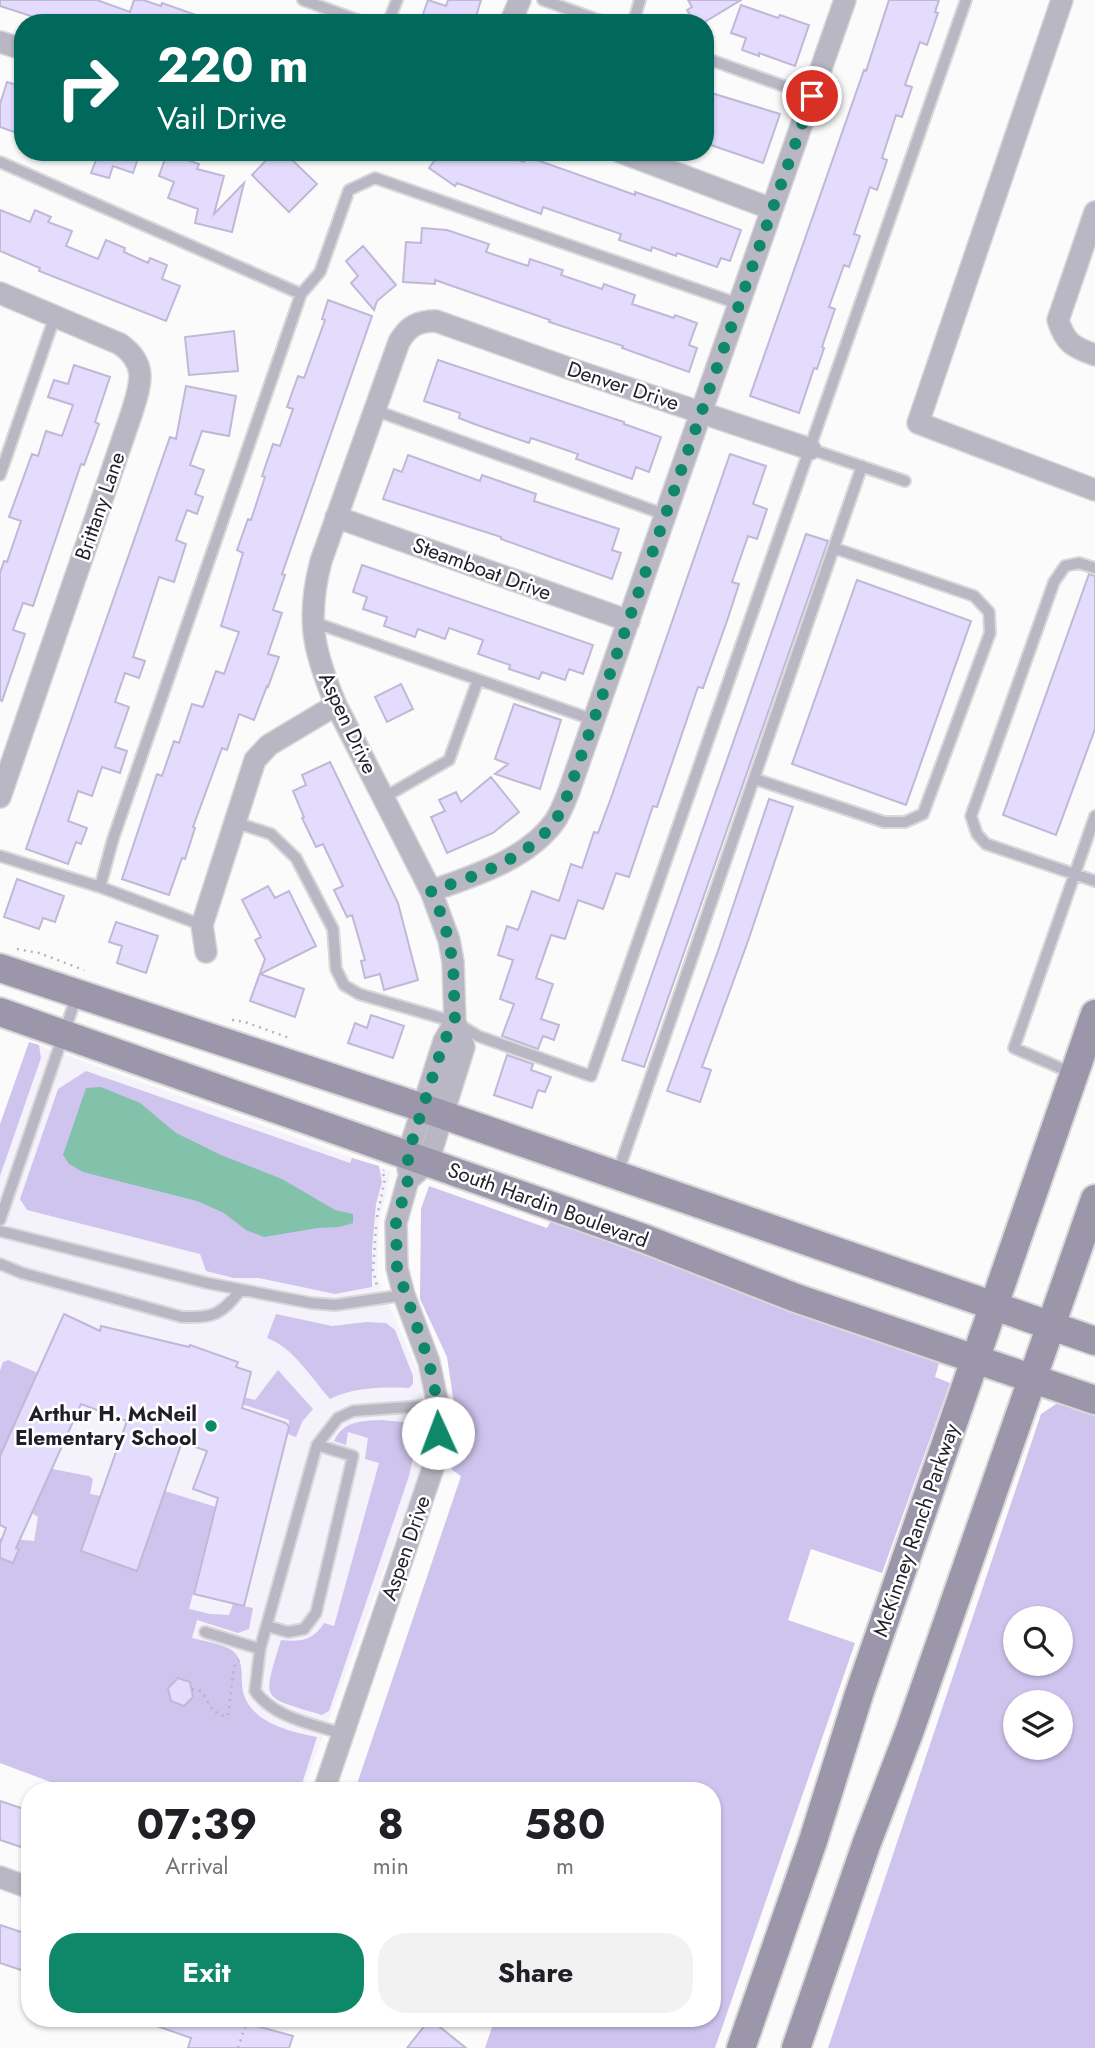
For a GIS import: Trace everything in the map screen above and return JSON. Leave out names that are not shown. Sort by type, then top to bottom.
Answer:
[{"type":"main road","points":[[0,968],[433,1112],[1095,1341]]},
{"type":"main road","name":"South Hardin Boulevard","points":[[0,1012],[409,1166],[643,1238],[796,1298],[1095,1400]]},
{"type":"main road","name":"McKinney Ranch Parkway","points":[[741,2048],[813,1841],[859,1694],[1095,1014]]},
{"type":"main road","points":[[796,2048],[862,1856],[910,1730],[1034,1379],[1095,1199]]},
{"type":"street","points":[[431,891],[482,873],[512,856],[542,836],[556,819],[569,791],[629,621],[845,0]]},
{"type":"street","points":[[1062,0],[918,423],[1095,490]]},
{"type":"street","points":[[644,161],[772,209]]},
{"type":"street","points":[[1095,212],[1058,320],[1063,336],[1075,348],[1095,355]]},
{"type":"street","name":"Brittany Lane","points":[[0,293],[121,344],[133,353],[140,364],[138,392],[0,797]]},
{"type":"street","name":"Aspen Drive","points":[[327,1782],[435,1462],[438,1405],[429,1362],[397,1268],[396,1223],[409,1166],[464,1047],[455,1022],[451,951],[444,921],[336,705],[317,652],[312,622],[314,591],[336,517],[403,334],[420,321],[436,321]]},
{"type":"street","name":"Denver Drive","points":[[436,321],[810,449]]},
{"type":"street","name":"Steamboat Drive","points":[[336,517],[629,621]]},
{"type":"street","points":[[206,952],[202,925],[255,760],[269,745],[336,705]]},
{"type":"street","points":[[0,1877],[21,1885]]},
{"type":"lane","points":[[303,0],[341,14]]},
{"type":"lane","points":[[543,0],[582,14]]},
{"type":"lane","points":[[234,822],[271,834],[296,858],[333,929],[336,969],[344,985],[359,994],[455,1022],[478,1036],[591,1076],[966,0]]},
{"type":"lane","points":[[714,61],[812,96]]},
{"type":"lane","points":[[0,162],[301,295]]},
{"type":"lane","points":[[100,887],[113,839],[301,295],[320,272],[349,190],[375,178],[739,304]]},
{"type":"lane","points":[[0,475],[55,316]]},
{"type":"lane","points":[[374,410],[666,515]]},
{"type":"lane","points":[[810,449],[905,481]]},
{"type":"lane","points":[[617,1175],[862,466]]},
{"type":"lane","points":[[755,779],[884,822],[905,822],[923,814],[990,633],[989,612],[974,596],[834,548]]},
{"type":"lane","points":[[1095,568],[1079,563],[1065,566],[1054,582],[971,816],[977,834],[986,844],[1095,881]]},
{"type":"lane","points":[[312,622],[594,720]]},
{"type":"lane","points":[[383,798],[449,760],[478,680]]},
{"type":"lane","points":[[1074,1074],[1014,1048],[1095,816]]},
{"type":"lane","points":[[0,856],[100,887],[202,925]]},
{"type":"lane","points":[[0,1220],[78,994]]},
{"type":"lane","points":[[0,1231],[240,1291],[250,1290],[335,1305],[404,1295]]},
{"type":"lane","points":[[0,1265],[182,1317],[205,1318],[225,1309],[240,1291]]},
{"type":"lane","points":[[343,1734],[275,1711],[263,1703],[255,1691],[260,1649],[317,1445],[338,1418],[353,1411],[438,1405]]},
{"type":"lane","points":[[267,1626],[288,1632],[304,1629],[316,1613],[353,1456],[317,1445]]},
{"type":"lane","points":[[205,1632],[260,1649]]},
{"type":"path","points":[[383,1298],[376,1285],[373,1270],[379,1202],[385,1179],[382,1171],[409,1166]]},
{"type":"path","points":[[192,1689],[201,1690],[212,1710],[220,1716],[228,1716],[234,1667],[239,1660]]},
{"type":"path","points":[[238,2048],[245,2027]]},
{"type":"shaded area","name":"Arthur H. McNeil Elementary School","points":[[29,1042],[391,1172],[379,1222],[377,1277],[423,1383],[421,1469],[306,1782],[51,1782],[0,1763],[0,1126]]},
{"type":"shaded area","points":[[29,1042],[39,1045],[41,1058],[0,1176],[0,1124]]},
{"type":"shaded area","points":[[86,1071],[350,1163],[352,1158],[379,1166],[382,1182],[376,1204],[372,1287],[335,1294],[259,1278],[234,1278],[206,1271],[200,1254],[27,1210],[20,1199],[58,1089]]},
{"type":"shaded area","points":[[101,1087],[140,1103],[176,1133],[221,1155],[282,1179],[335,1210],[353,1214],[353,1223],[264,1237],[246,1230],[224,1213],[197,1201],[83,1172],[69,1164],[63,1155],[86,1088]]},
{"type":"shaded area","points":[[429,1186],[547,1228],[553,1217],[940,1360],[935,1377],[950,1383],[882,1573],[811,1549],[788,1620],[855,1643],[715,2048],[485,2048],[492,2027],[721,2027],[721,1782],[358,1782],[461,1476],[452,1470],[456,1417],[447,1357],[420,1299],[421,1209]]},
{"type":"shaded area","points":[[276,1314],[332,1326],[386,1323],[395,1330],[413,1376],[413,1384],[409,1388],[359,1390],[330,1399],[294,1356],[267,1338]]},
{"type":"shaded area","points":[[8,1360],[38,1373],[0,1456],[0,1371],[3,1362]]},
{"type":"shaded area","points":[[278,1370],[313,1409],[302,1422],[296,1437],[288,1434],[289,1420],[242,1404],[244,1397],[255,1400]]},
{"type":"shaded area","points":[[1059,1402],[1095,1414],[1095,2048],[828,2048],[1041,1414]]},
{"type":"shaded area","points":[[381,1420],[414,1423],[417,1441],[409,1476],[329,1711],[322,1715],[277,1700],[271,1694],[269,1686],[271,1676],[281,1640],[306,1639],[315,1634],[324,1623],[334,1626],[379,1463],[365,1459],[368,1438],[348,1432],[346,1445],[334,1441],[342,1429],[348,1426]]},
{"type":"shaded area","points":[[52,1469],[89,1476],[93,1479],[90,1494],[101,1496],[82,1551],[136,1571],[165,1491],[216,1507],[189,1609],[229,1615],[233,1604],[253,1608],[249,1629],[238,1633],[197,1620],[192,1638],[221,1645],[235,1653],[241,1664],[244,1695],[256,1713],[274,1725],[317,1737],[303,1782],[51,1782],[0,1763],[0,1538],[34,1541],[38,1517],[32,1513]]},
{"type":"building","points":[[0,0],[97,0],[130,12],[134,0],[143,0],[161,6],[162,3],[193,14],[24,14],[0,6]]},
{"type":"building","points":[[428,0],[446,6],[448,0],[481,0],[477,14],[423,14]]},
{"type":"building","points":[[688,0],[741,0],[714,16],[714,14],[689,14],[687,10],[692,7]]},
{"type":"building","points":[[889,0],[939,0],[935,12],[938,13],[927,45],[920,42],[905,85],[912,87],[902,117],[896,115],[882,158],[887,160],[877,190],[870,187],[854,234],[860,236],[849,267],[844,265],[829,307],[835,309],[822,347],[824,348],[817,369],[814,368],[799,413],[750,396]]},
{"type":"building","points":[[741,5],[809,25],[795,66],[742,50],[746,38],[731,33]]},
{"type":"building","points":[[7,82],[14,84],[14,132],[0,127],[0,104]]},
{"type":"building","points":[[714,94],[780,114],[763,163],[714,146]]},
{"type":"building","points":[[96,161],[137,161],[133,173],[113,166],[109,178],[91,173]]},
{"type":"building","points":[[164,161],[190,161],[199,164],[197,169],[224,176],[214,214],[244,183],[232,232],[195,223],[198,209],[168,198],[174,182],[159,176]]},
{"type":"building","points":[[265,161],[293,161],[317,184],[289,212],[252,175]]},
{"type":"building","points":[[434,161],[540,161],[741,230],[730,261],[721,258],[717,267],[677,253],[676,256],[652,247],[651,251],[619,240],[621,234],[543,207],[541,214],[457,183],[455,186],[429,168]]},
{"type":"building","points":[[0,210],[30,222],[35,210],[51,217],[48,222],[72,231],[66,246],[98,259],[106,240],[125,248],[124,252],[148,263],[150,258],[167,265],[162,279],[180,286],[166,321],[39,271],[40,268],[0,251]]},
{"type":"building","points":[[422,228],[447,230],[489,244],[486,252],[528,266],[530,259],[563,270],[561,275],[602,289],[604,284],[635,295],[632,304],[697,323],[689,345],[697,348],[689,372],[435,280],[435,284],[403,282],[406,242],[421,243]]},
{"type":"building","points":[[363,246],[396,285],[377,301],[374,310],[351,283],[358,276],[346,261]]},
{"type":"building","points":[[328,300],[372,316],[282,574],[285,575],[273,610],[282,613],[268,654],[279,657],[254,720],[239,714],[227,750],[222,748],[193,827],[195,828],[185,859],[182,858],[169,895],[122,879],[157,774],[162,776],[174,741],[179,743],[192,704],[203,707],[216,671],[224,674],[239,632],[221,626],[243,553],[237,550],[248,519],[251,520],[273,444],[280,446],[293,409],[287,407],[298,376],[304,378],[325,320],[322,319]]},
{"type":"building","points":[[234,331],[238,371],[189,375],[185,337]]},
{"type":"building","points":[[438,360],[624,422],[661,437],[649,472],[636,467],[632,479],[576,459],[578,454],[531,438],[529,443],[459,418],[460,413],[424,401]]},
{"type":"building","points":[[74,365],[110,377],[95,422],[99,424],[84,465],[81,464],[33,606],[23,603],[13,630],[25,634],[2,701],[0,573],[4,561],[7,562],[21,521],[9,517],[32,454],[38,456],[46,431],[62,436],[73,405],[48,397],[54,380],[68,384]]},
{"type":"building","points":[[186,386],[236,396],[229,436],[202,431],[190,465],[204,470],[195,494],[203,497],[197,514],[187,510],[176,540],[186,544],[174,582],[159,577],[133,657],[145,661],[139,678],[125,673],[115,702],[129,707],[115,747],[127,751],[120,773],[102,767],[92,796],[78,791],[68,821],[87,828],[81,844],[76,842],[68,864],[26,849],[170,437],[176,439]]},
{"type":"building","points":[[730,454],[766,466],[753,504],[767,509],[757,539],[748,536],[732,582],[739,584],[727,621],[703,688],[698,687],[657,807],[653,806],[629,877],[616,873],[603,909],[578,900],[565,939],[551,935],[536,978],[553,984],[541,1019],[559,1025],[554,1040],[543,1036],[538,1049],[502,1036],[514,1004],[500,999],[513,960],[498,955],[507,926],[518,930],[532,891],[559,901],[571,864],[582,868],[594,832],[598,833],[611,798]]},
{"type":"building","points":[[408,455],[480,481],[482,475],[536,494],[534,501],[619,529],[612,550],[621,553],[612,579],[501,537],[383,499],[394,469],[402,472]]},
{"type":"building","points":[[806,534],[828,541],[644,1067],[622,1060]]},
{"type":"building","points":[[362,565],[593,645],[583,674],[569,669],[565,680],[542,672],[539,679],[509,669],[510,665],[478,654],[483,640],[449,628],[445,639],[418,629],[415,637],[384,626],[387,617],[363,609],[367,597],[353,592]]},
{"type":"building","points":[[1089,574],[1095,576],[1095,729],[1056,835],[1003,815]]},
{"type":"building","points":[[857,580],[971,621],[906,805],[792,764]]},
{"type":"building","points":[[401,684],[413,709],[387,722],[375,697]]},
{"type":"building","points":[[514,704],[561,720],[540,789],[495,774],[508,764],[495,759]]},
{"type":"building","points":[[330,762],[398,903],[418,980],[384,990],[380,974],[365,978],[361,961],[365,960],[352,915],[347,917],[334,890],[343,886],[323,844],[316,847],[293,791],[306,785],[302,775]]},
{"type":"building","points":[[491,777],[519,812],[493,833],[447,853],[431,817],[445,811],[439,800],[456,792],[461,802]]},
{"type":"building","points":[[769,799],[793,807],[702,1067],[711,1070],[700,1102],[667,1091]]},
{"type":"building","points":[[17,879],[64,896],[55,922],[43,918],[39,929],[4,917]]},
{"type":"building","points":[[268,886],[275,898],[289,891],[316,946],[260,974],[304,989],[295,1017],[250,1001],[265,959],[255,940],[261,937],[242,900]]},
{"type":"building","points":[[116,922],[158,936],[146,973],[117,963],[122,946],[109,942]]},
{"type":"building","points":[[371,1015],[404,1026],[393,1058],[348,1043],[355,1023],[367,1028]]},
{"type":"building","points":[[507,1055],[533,1064],[531,1070],[551,1077],[545,1092],[538,1090],[532,1108],[494,1095]]},
{"type":"building","points":[[64,1314],[100,1331],[101,1326],[189,1347],[190,1345],[238,1362],[236,1367],[251,1372],[242,1408],[286,1423],[289,1427],[244,1606],[194,1594],[218,1498],[193,1489],[207,1451],[182,1442],[137,1571],[81,1551],[127,1421],[81,1404],[16,1548],[19,1549],[13,1563],[0,1558],[0,1544],[6,1528],[0,1525],[0,1456]]},
{"type":"building","points":[[178,1678],[190,1682],[193,1697],[184,1706],[171,1701],[168,1688]]},
{"type":"building","points":[[0,1801],[21,1808],[21,1847],[0,1840]]},
{"type":"building","points":[[0,1925],[21,1932],[21,1970],[0,1963]]},
{"type":"building","points":[[160,2027],[261,2027],[293,2036],[289,2048],[188,2048],[191,2038]]},
{"type":"building","points":[[424,2027],[440,2027],[466,2048],[407,2048]]},
{"type":"place","name":"Arthur H. McNeil Elementary School","points":[[211,1426]]},
{"type":"route","points":[[438,1433],[438,1405],[429,1362],[397,1268],[396,1223],[408,1180],[408,1154],[444,1041],[455,1022],[453,962],[449,940],[431,891],[482,873],[512,856],[542,836],[556,819],[569,791],[812,96]]}]
